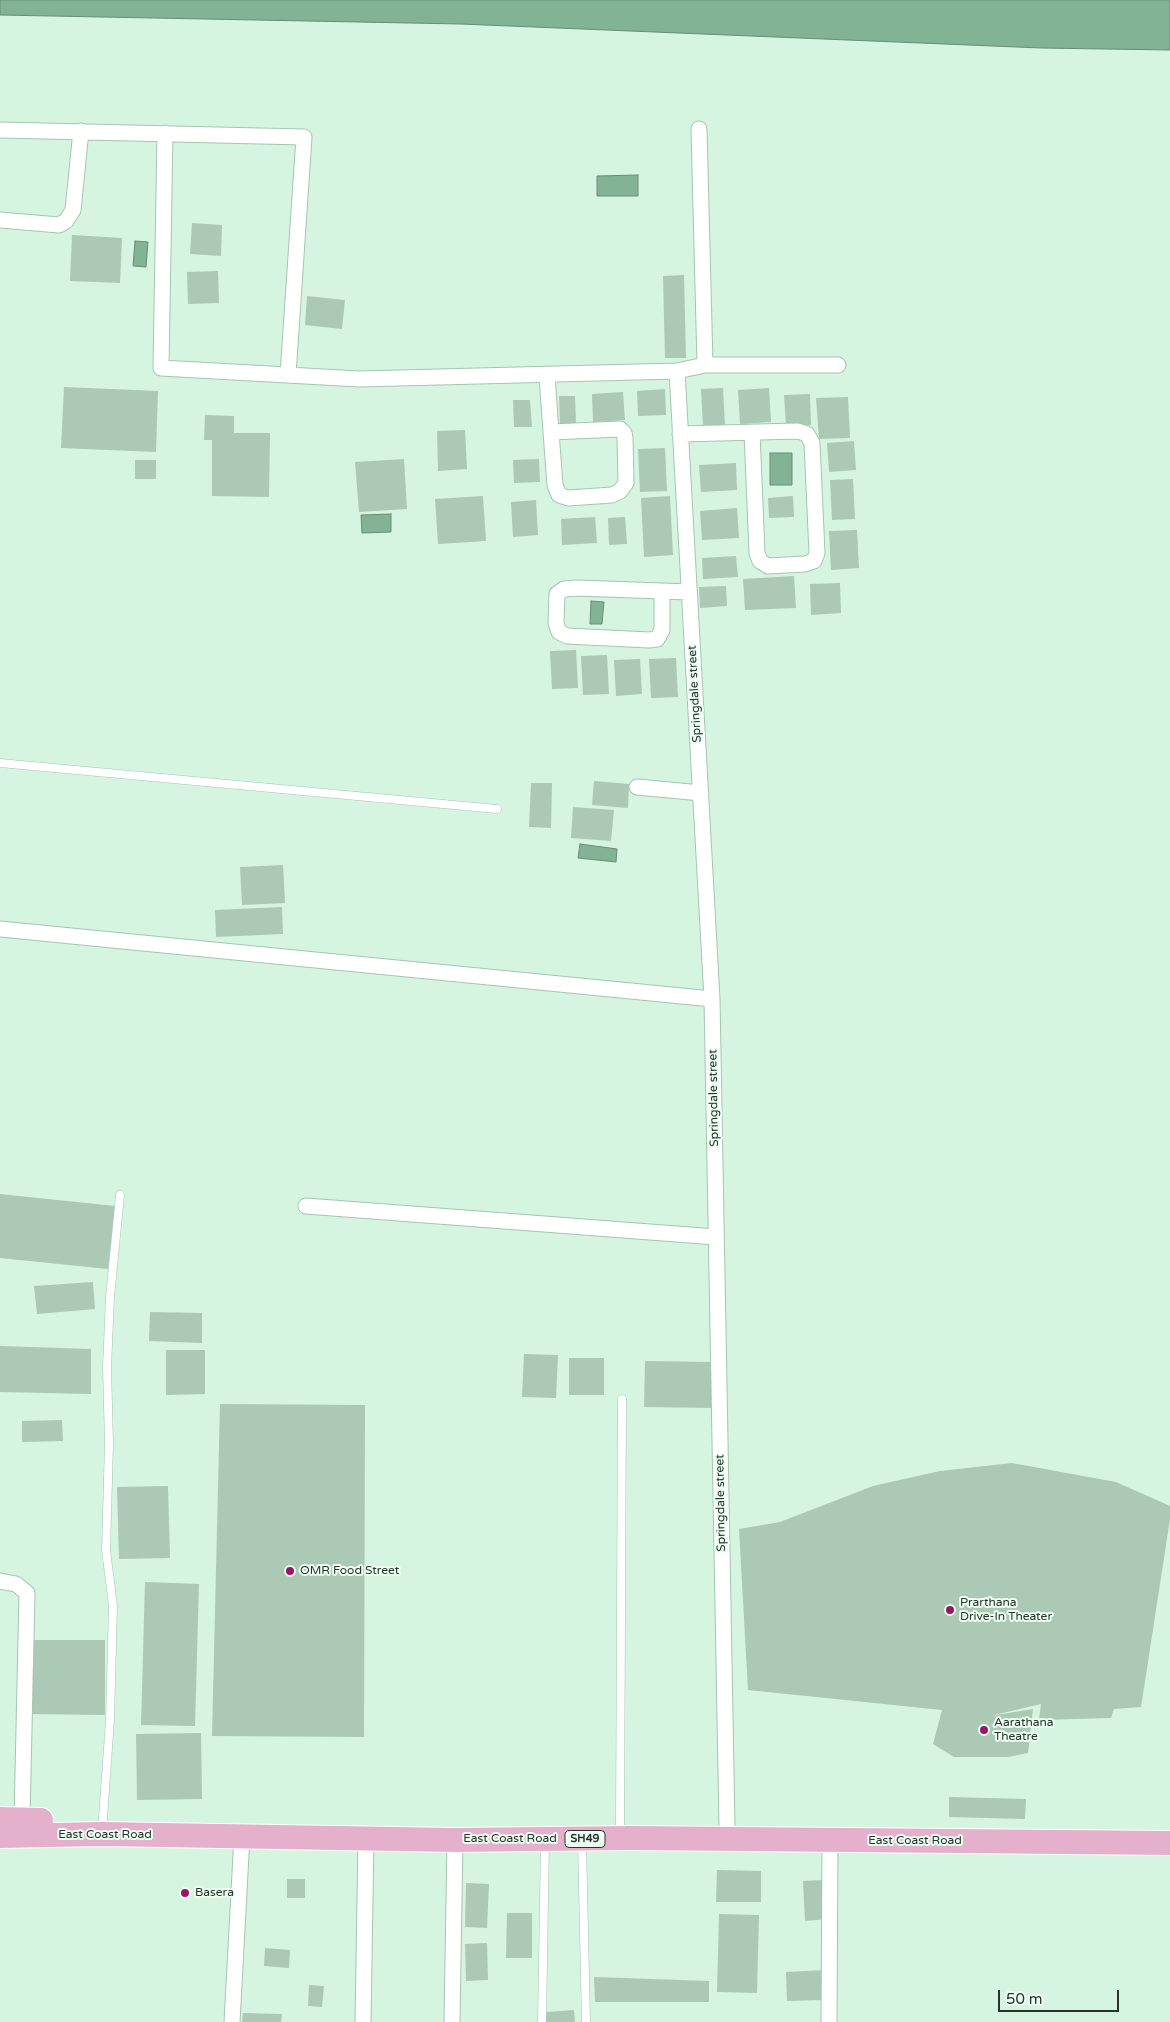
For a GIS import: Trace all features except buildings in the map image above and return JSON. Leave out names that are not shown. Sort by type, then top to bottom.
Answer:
[{"type":"main road","name":"East Coast Road","points":[[11,1819],[103,1828],[242,1836],[455,1840],[582,1839],[1170,1843]]},
{"type":"main road","name":"East Coast Road","points":[[0,1836],[103,1828],[727,1827],[1170,1830]]},
{"type":"street","points":[[699,129],[705,365]]},
{"type":"street","points":[[0,130],[304,138],[288,375]]},
{"type":"street","points":[[0,220],[59,225],[66,221],[74,210],[81,131]]},
{"type":"street","points":[[165,133],[161,368],[359,379],[677,371],[705,365],[838,365]]},
{"type":"street","name":"Springdale street","points":[[677,371],[712,999],[727,1827]]},
{"type":"street","points":[[547,374],[551,432],[555,485],[559,495],[568,498],[612,496],[620,491],[626,483],[625,438],[624,433],[620,429],[551,432]]},
{"type":"street","points":[[680,434],[798,431],[807,434],[812,444],[816,553],[814,561],[805,564],[768,566],[760,561],[757,553],[752,433]]},
{"type":"street","points":[[662,591],[662,630],[657,639],[568,636],[560,632],[556,623],[557,594],[564,590],[577,588],[662,591],[689,592]]},
{"type":"street","points":[[637,787],[701,793]]},
{"type":"street","points":[[0,929],[712,999]]},
{"type":"street","points":[[306,1206],[716,1237]]},
{"type":"street","points":[[0,1581],[16,1584],[27,1593],[11,1819]]},
{"type":"street","points":[[232,2022],[242,1836]]},
{"type":"street","points":[[363,2022],[366,1838]]},
{"type":"street","points":[[452,2022],[455,1840]]},
{"type":"street","points":[[830,1841],[830,2022]]},
{"type":"lane","points":[[0,763],[497,809]]},
{"type":"lane","points":[[103,1828],[110,1720],[113,1606],[106,1550],[109,1444],[107,1368],[110,1297],[120,1195]]},
{"type":"lane","points":[[620,1827],[622,1399]]},
{"type":"lane","points":[[542,2022],[545,1839]]},
{"type":"lane","points":[[582,1839],[586,2022]]},
{"type":"shaded area","points":[[0,0],[1170,0],[1170,50],[1041,48],[461,24],[0,15]]},
{"type":"shaded area","points":[[638,175],[638,196],[597,196],[597,176]]},
{"type":"shaded area","points":[[135,241],[148,242],[146,267],[133,266]]},
{"type":"shaded area","points":[[770,453],[792,453],[792,485],[770,485]]},
{"type":"shaded area","points":[[391,514],[391,532],[362,533],[361,515]]},
{"type":"shaded area","points":[[591,601],[604,602],[602,624],[590,624]]},
{"type":"shaded area","points":[[580,844],[617,849],[616,862],[578,858]]},
{"type":"place","name":"OMR Food Street","points":[[290,1571]]},
{"type":"place","name":"Prarthana Drive-In Theater","points":[[950,1610]]},
{"type":"place","name":"Aarathana Theatre","points":[[984,1730]]},
{"type":"place","name":"Basera","points":[[185,1893]]}]
